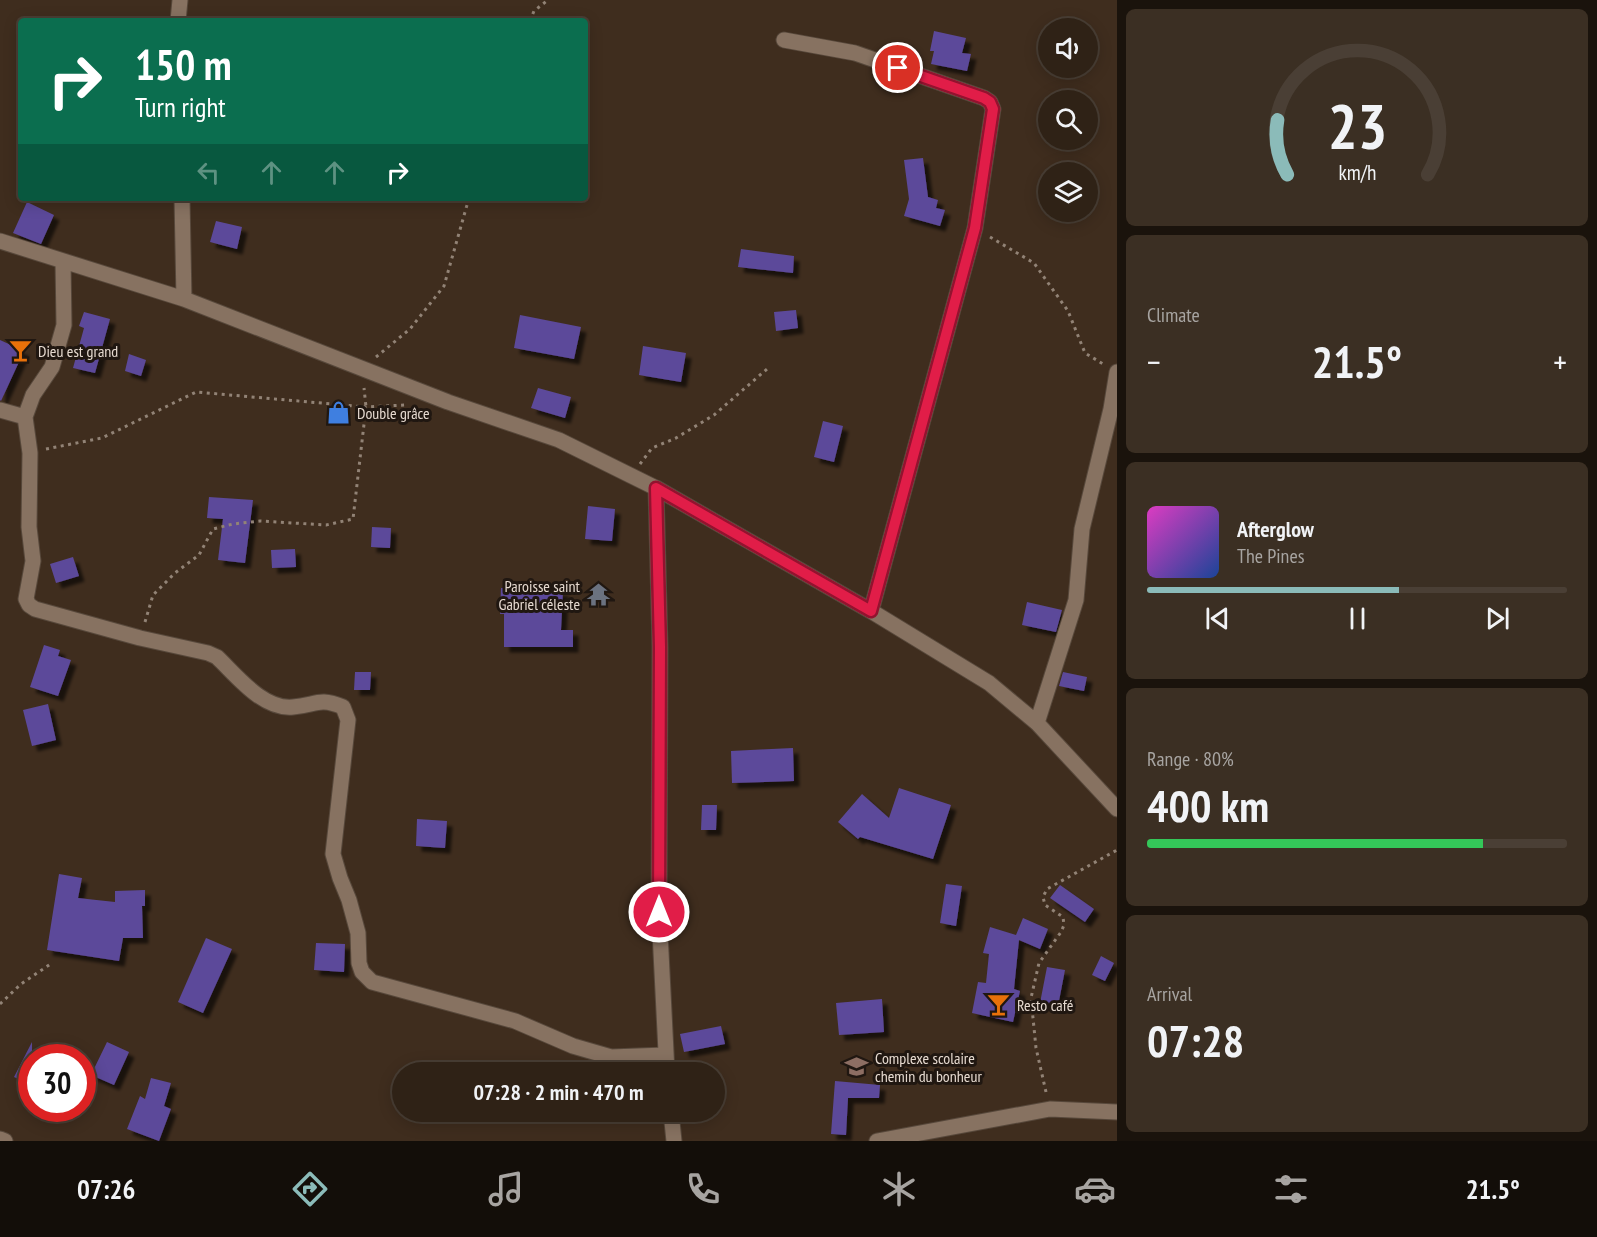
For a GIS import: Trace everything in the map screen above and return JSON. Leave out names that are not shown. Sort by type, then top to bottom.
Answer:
[{"type":"street","points":[[178,18],[180,0]]},
{"type":"street","points":[[784,40],[855,53],[984,98],[990,102],[993,109],[975,228],[871,611]]},
{"type":"street","points":[[182,201],[184,299]]},
{"type":"street","points":[[0,241],[184,299],[448,402],[559,440],[656,488],[871,611],[989,683],[1037,723],[1117,809]]},
{"type":"street","points":[[63,262],[64,325],[52,367],[33,395],[25,417],[30,453],[29,527],[33,561],[26,599],[29,605],[35,609],[140,638],[218,657],[267,702],[291,708],[327,701],[343,707],[348,720],[333,854],[358,933],[359,963],[362,972],[372,982],[515,1021],[573,1046],[611,1057],[665,1055]]},
{"type":"street","points":[[1037,723],[1076,600],[1082,529],[1111,409],[1117,372]]},
{"type":"street","points":[[0,410],[25,417]]},
{"type":"street","points":[[656,488],[660,647],[659,912],[666,1062]]},
{"type":"street","points":[[877,1141],[1050,1109],[1117,1112]]},
{"type":"street","points":[[672,1122],[674,1141]]},
{"type":"street","points":[[0,1139],[5,1141]]},
{"type":"path","points":[[531,18],[534,11],[548,0]]},
{"type":"path","points":[[140,638],[153,595],[175,573],[199,555],[213,529],[260,521],[326,525],[353,519],[366,407],[363,370],[382,351],[410,329],[444,286],[468,201]]},
{"type":"path","points":[[975,228],[1034,263],[1068,311],[1085,353],[1117,372]]},
{"type":"path","points":[[631,476],[652,448],[676,438],[714,415],[766,369]]},
{"type":"path","points":[[30,453],[102,438],[196,392],[366,407],[413,404]]},
{"type":"path","points":[[1050,1109],[1036,1048],[1031,998],[1039,963],[1065,925],[1063,917],[1045,905],[1043,897],[1047,889],[1117,850]]},
{"type":"path","points":[[0,1004],[21,984],[52,963]]},
{"type":"building","points":[[934,31],[966,38],[962,53],[971,54],[967,71],[931,64],[934,51],[930,51]]},
{"type":"building","points":[[923,158],[928,197],[938,200],[936,208],[945,210],[940,226],[904,216],[909,199],[904,160]]},
{"type":"building","points":[[27,202],[54,215],[41,244],[13,233]]},
{"type":"building","points":[[216,221],[242,227],[237,249],[210,242]]},
{"type":"building","points":[[741,249],[794,256],[793,273],[738,267]]},
{"type":"building","points":[[796,310],[798,328],[776,331],[774,312]]},
{"type":"building","points":[[84,312],[110,319],[95,373],[73,368],[84,328],[79,326]]},
{"type":"building","points":[[520,315],[581,327],[574,359],[514,348]]},
{"type":"building","points":[[0,340],[24,351],[1,401],[0,400]]},
{"type":"building","points":[[643,346],[686,353],[681,382],[639,375]]},
{"type":"building","points":[[129,354],[146,360],[141,376],[125,371]]},
{"type":"building","points":[[538,388],[571,397],[565,418],[531,408]]},
{"type":"building","points":[[823,421],[843,426],[834,462],[814,457]]},
{"type":"building","points":[[209,497],[253,500],[245,563],[218,560],[223,519],[207,518]]},
{"type":"building","points":[[588,506],[615,509],[612,541],[585,539]]},
{"type":"building","points":[[372,527],[391,528],[390,548],[371,547]]},
{"type":"building","points":[[295,549],[296,567],[272,568],[271,550]]},
{"type":"building","points":[[73,557],[79,576],[56,583],[50,564]]},
{"type":"building","points":[[501,588],[563,591],[561,630],[573,630],[573,647],[504,647],[504,614],[500,614]]},
{"type":"building","points":[[1027,602],[1062,610],[1056,632],[1022,625]]},
{"type":"building","points":[[44,645],[60,650],[58,656],[71,660],[58,696],[30,687]]},
{"type":"building","points":[[355,672],[371,672],[370,690],[354,690]]},
{"type":"building","points":[[1063,672],[1087,677],[1084,691],[1059,686]]},
{"type":"building","points":[[48,704],[56,740],[32,746],[23,710]]},
{"type":"building","points":[[793,748],[794,781],[732,783],[731,751]]},
{"type":"building","points":[[899,788],[951,805],[933,859],[860,837],[858,839],[838,822],[862,794],[889,818]]},
{"type":"building","points":[[702,805],[717,805],[716,830],[701,830]]},
{"type":"building","points":[[417,819],[447,821],[445,848],[416,846]]},
{"type":"building","points":[[59,874],[82,878],[78,898],[115,902],[115,891],[145,890],[145,906],[142,906],[143,938],[123,938],[119,961],[47,950]]},
{"type":"building","points":[[946,884],[962,886],[956,926],[940,923]]},
{"type":"building","points":[[1060,885],[1094,909],[1085,922],[1050,898]]},
{"type":"building","points":[[1023,918],[1048,929],[1040,949],[1019,940],[1014,989],[1020,991],[1013,1022],[972,1013],[978,982],[986,983],[989,954],[983,953],[990,927],[1016,935]]},
{"type":"building","points":[[206,938],[232,949],[203,1013],[178,1002]]},
{"type":"building","points":[[316,943],[345,944],[344,972],[314,970]]},
{"type":"building","points":[[1101,956],[1114,963],[1105,981],[1092,975]]},
{"type":"building","points":[[1047,967],[1065,970],[1058,1006],[1040,1003]]},
{"type":"building","points":[[882,999],[884,1032],[839,1035],[836,1003]]},
{"type":"building","points":[[721,1026],[725,1044],[684,1052],[680,1034]]},
{"type":"building","points":[[107,1042],[129,1052],[114,1085],[96,1077],[96,1065]]},
{"type":"building","points":[[151,1078],[171,1083],[164,1106],[171,1109],[159,1141],[127,1129],[140,1096],[145,1099]]},
{"type":"building","points":[[835,1081],[880,1085],[879,1098],[848,1098],[846,1135],[831,1134]]},
{"type":"place","name":"Dieu est grand","points":[[20,351]]},
{"type":"place","name":"Double grâce","points":[[339,413]]},
{"type":"place","name":"Paroisse saint Gabriel céleste","points":[[598,595]]},
{"type":"place","name":"Resto café","points":[[999,1005]]},
{"type":"place","name":"Complexe scolaire chemin du bonheur","points":[[857,1067]]},
{"type":"route","points":[[659,912],[660,647],[656,488],[871,611],[975,228],[993,109],[990,102],[984,98],[898,68]]}]
